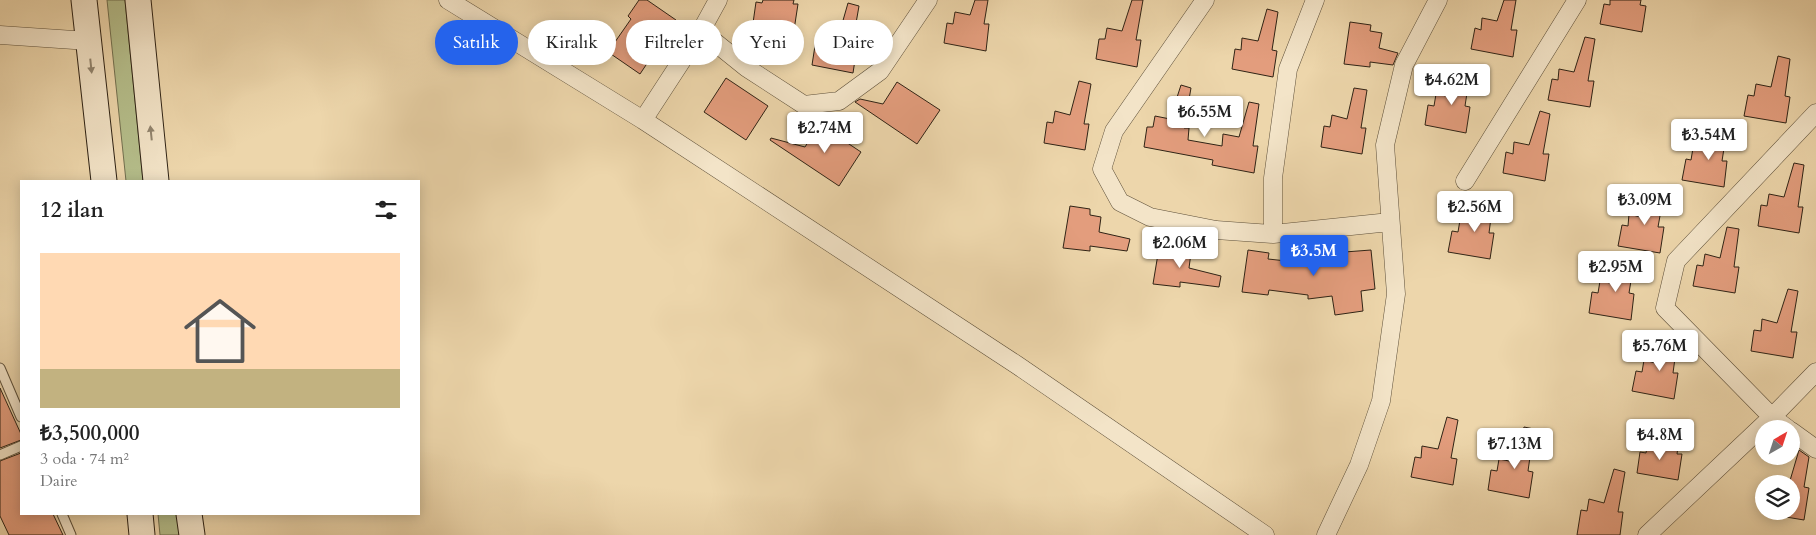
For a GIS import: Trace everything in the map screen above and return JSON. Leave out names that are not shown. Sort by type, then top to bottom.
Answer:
[{"type":"main road","points":[[84,0],[104,180]]},
{"type":"main road","points":[[138,0],[156,180]]},
{"type":"main road","points":[[140,515],[142,535]]},
{"type":"main road","points":[[190,515],[192,535]]},
{"type":"street","points":[[448,0],[643,120],[1017,365],[1265,535]]},
{"type":"street","points":[[707,20],[718,0]]},
{"type":"street","points":[[722,48],[747,68],[804,105],[839,101],[880,71],[928,0]]},
{"type":"street","points":[[1205,0],[1114,131],[1102,169],[1120,202],[1150,217],[1216,230],[1273,234],[1390,222]]},
{"type":"street","points":[[1273,234],[1273,178],[1288,69],[1315,0]]},
{"type":"street","points":[[1326,535],[1359,465],[1381,400],[1396,294],[1385,145],[1404,65],[1438,0]]},
{"type":"street","points":[[1465,181],[1577,0]]},
{"type":"street","points":[[0,35],[88,40]]},
{"type":"street","points":[[643,120],[679,65]]},
{"type":"street","points":[[1776,420],[1665,308],[1676,261],[1816,113]]},
{"type":"street","points":[[1647,535],[1772,417],[1816,372]]},
{"type":"street","points":[[1800,437],[1816,449]]},
{"type":"lane","points":[[0,368],[20,415]]},
{"type":"lane","points":[[0,455],[20,446]]},
{"type":"lane","points":[[62,515],[71,535]]},
{"type":"green space","points":[[107,0],[125,0],[143,180],[126,180]]},
{"type":"green space","points":[[158,515],[177,515],[179,535],[160,535]]},
{"type":"building","points":[[639,0],[647,0],[676,20],[630,20],[628,16]]},
{"type":"building","points":[[763,0],[794,0],[793,4],[798,4],[796,20],[753,20],[756,2],[762,3]]},
{"type":"building","points":[[975,0],[988,0],[984,24],[989,24],[986,51],[944,43],[947,23],[953,24],[955,12],[970,15]]},
{"type":"building","points":[[1132,0],[1143,0],[1136,40],[1141,40],[1137,67],[1096,59],[1099,39],[1105,39],[1107,28],[1122,31]]},
{"type":"building","points":[[1504,0],[1516,0],[1511,30],[1517,30],[1513,57],[1471,49],[1475,28],[1481,30],[1482,18],[1497,21]]},
{"type":"building","points":[[1610,0],[1641,0],[1640,5],[1646,6],[1642,32],[1600,24],[1604,4],[1610,5]]},
{"type":"building","points":[[848,3],[859,6],[857,20],[843,20]]},
{"type":"building","points":[[1267,9],[1278,12],[1272,50],[1277,51],[1273,77],[1232,69],[1235,49],[1241,50],[1242,38],[1258,41]]},
{"type":"building","points":[[1350,22],[1371,25],[1370,31],[1382,33],[1379,48],[1398,53],[1393,65],[1370,62],[1370,67],[1344,64]]},
{"type":"building","points":[[626,26],[626,64],[616,58],[616,41]]},
{"type":"building","points":[[1585,37],[1595,39],[1588,81],[1594,81],[1590,107],[1548,100],[1552,79],[1558,80],[1559,69],[1574,72]]},
{"type":"building","points":[[814,52],[814,65],[854,65],[853,73],[812,65]]},
{"type":"building","points":[[1778,56],[1790,59],[1785,96],[1790,97],[1786,123],[1744,116],[1748,95],[1754,96],[1756,84],[1771,87]]},
{"type":"building","points":[[627,65],[646,65],[640,74]]},
{"type":"building","points":[[1460,65],[1471,67],[1465,106],[1470,107],[1466,133],[1425,125],[1428,105],[1434,106],[1436,94],[1451,97]]},
{"type":"building","points":[[726,78],[768,106],[746,140],[704,112]]},
{"type":"building","points":[[1079,81],[1091,84],[1084,124],[1089,124],[1085,150],[1044,143],[1047,122],[1053,123],[1055,111],[1070,115]]},
{"type":"building","points":[[897,82],[940,110],[917,144],[855,102],[860,99],[883,104]]},
{"type":"building","points":[[1181,85],[1191,88],[1184,128],[1189,128],[1188,140],[1222,146],[1223,134],[1239,137],[1249,102],[1259,104],[1253,146],[1258,146],[1254,173],[1212,165],[1213,160],[1144,147],[1147,127],[1153,127],[1155,116],[1170,119]]},
{"type":"building","points":[[1354,88],[1367,90],[1361,128],[1366,128],[1362,154],[1321,147],[1324,126],[1330,127],[1332,115],[1347,119]]},
{"type":"building","points":[[1540,111],[1550,114],[1543,154],[1549,154],[1545,181],[1503,173],[1506,152],[1513,154],[1514,142],[1529,145]]},
{"type":"building","points":[[1716,121],[1728,123],[1722,161],[1727,161],[1724,187],[1682,180],[1686,159],[1691,160],[1693,148],[1708,152]]},
{"type":"building","points":[[819,124],[861,152],[839,186],[770,140],[771,138],[805,147]]},
{"type":"building","points":[[1794,163],[1804,165],[1798,207],[1803,207],[1799,233],[1758,226],[1761,205],[1767,206],[1769,194],[1784,197]]},
{"type":"building","points":[[1653,185],[1665,188],[1658,227],[1664,227],[1660,253],[1618,246],[1622,225],[1628,226],[1629,214],[1644,218]]},
{"type":"building","points":[[1482,193],[1494,195],[1489,233],[1494,233],[1490,259],[1448,252],[1452,231],[1458,232],[1460,220],[1475,224]]},
{"type":"building","points":[[1070,206],[1090,209],[1090,215],[1101,217],[1099,232],[1130,239],[1127,251],[1090,246],[1090,251],[1063,248]]},
{"type":"building","points":[[1727,227],[1739,229],[1734,267],[1739,267],[1735,293],[1693,286],[1697,265],[1703,266],[1705,254],[1720,258]]},
{"type":"building","points":[[1160,242],[1180,245],[1180,251],[1191,253],[1189,268],[1221,276],[1219,287],[1180,282],[1180,287],[1153,284]]},
{"type":"building","points":[[1248,250],[1269,253],[1268,259],[1305,263],[1305,255],[1371,250],[1375,289],[1361,291],[1363,311],[1335,315],[1332,296],[1308,299],[1308,295],[1269,290],[1268,295],[1242,292]]},
{"type":"building","points":[[1623,253],[1635,256],[1629,293],[1634,294],[1631,320],[1589,313],[1592,292],[1598,293],[1600,281],[1615,284]]},
{"type":"building","points":[[1788,289],[1798,291],[1791,332],[1797,332],[1793,358],[1751,351],[1754,330],[1761,331],[1762,319],[1777,323]]},
{"type":"building","points":[[1667,331],[1678,336],[1673,373],[1678,373],[1674,399],[1632,391],[1636,371],[1642,372],[1644,360],[1659,364]]},
{"type":"building","points":[[0,388],[20,432],[20,440],[0,448]]},
{"type":"building","points":[[1447,417],[1458,420],[1451,458],[1457,459],[1453,485],[1411,477],[1415,457],[1421,458],[1422,446],[1438,449]]},
{"type":"building","points":[[1524,427],[1534,429],[1528,471],[1533,472],[1529,498],[1488,490],[1491,470],[1497,471],[1499,459],[1514,462]]},
{"type":"building","points":[[1648,441],[1678,447],[1677,454],[1682,454],[1678,480],[1637,473],[1640,452],[1646,453]]},
{"type":"building","points":[[1800,451],[1809,457],[1804,487],[1809,488],[1804,520],[1800,519],[1800,475],[1792,475],[1795,465],[1800,465]]},
{"type":"building","points":[[20,453],[20,515],[53,515],[63,535],[9,535],[0,516],[0,461]]},
{"type":"building","points":[[1614,469],[1625,472],[1618,512],[1623,512],[1620,535],[1577,535],[1581,510],[1587,511],[1589,499],[1604,503]]}]
